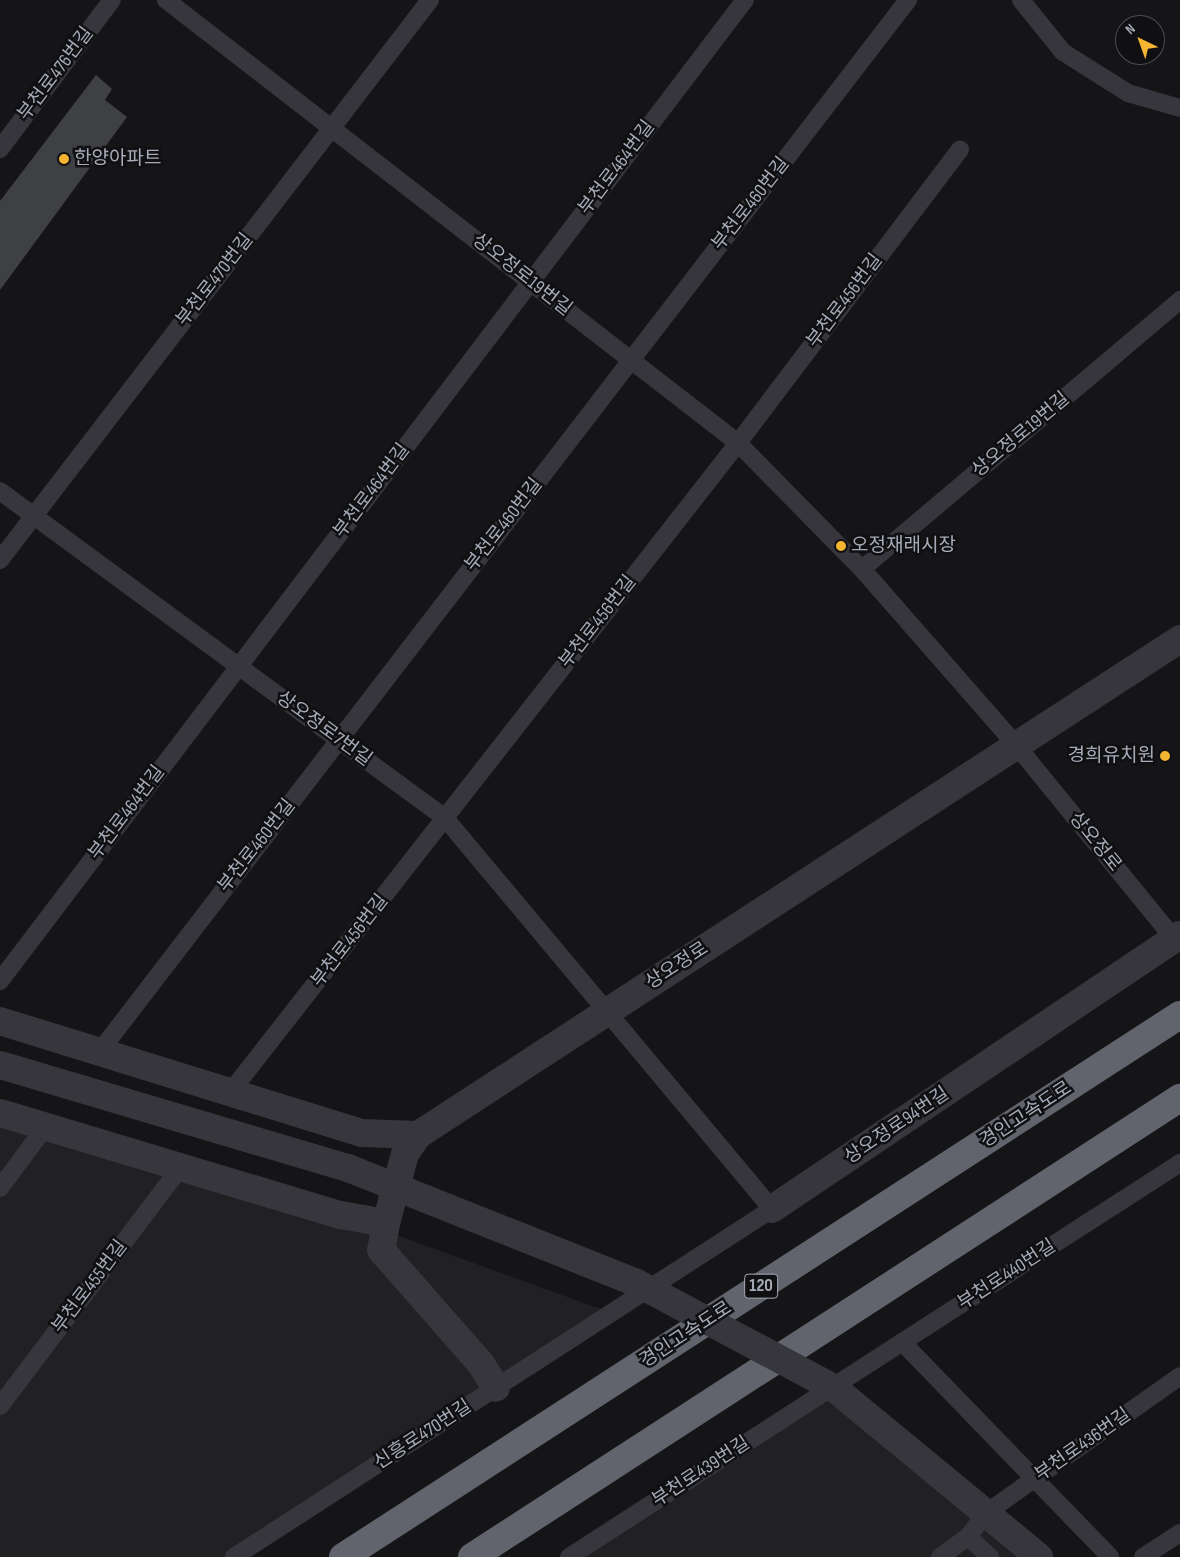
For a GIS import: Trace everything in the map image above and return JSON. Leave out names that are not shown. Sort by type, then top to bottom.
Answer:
[{"type":"highway","name":"경인고속도로","points":[[343,1557],[1180,1015]]},
{"type":"highway","points":[[472,1557],[1180,1098]]},
{"type":"street","name":"상오정로","points":[[381,1250],[386,1223],[405,1154],[418,1135],[1180,639]]},
{"type":"street","name":"상오정로94번길","points":[[772,1209],[1177,937]]},
{"type":"street","points":[[0,1021],[232,1090],[362,1133],[418,1135]]},
{"type":"street","points":[[0,1065],[348,1168],[637,1283],[834,1388],[1039,1557]]},
{"type":"street","points":[[0,1112],[341,1215],[386,1223]]},
{"type":"street","points":[[341,1215],[381,1250],[482,1364],[496,1388]]},
{"type":"lane","name":"부천로476번길","points":[[0,149],[112,0]]},
{"type":"lane","name":"상오정로19번길","points":[[166,0],[738,443],[862,569],[1016,745]]},
{"type":"lane","name":"부천로470번길","points":[[0,560],[430,0]]},
{"type":"lane","name":"부천로464번길","points":[[0,981],[745,0]]},
{"type":"lane","name":"부천로460번길","points":[[100,1051],[908,0]]},
{"type":"lane","points":[[1021,0],[1063,52],[1128,93],[1180,108]]},
{"type":"lane","name":"부천로456번길","points":[[232,1090],[738,443],[960,149]]},
{"type":"lane","name":"상오정로19번길","points":[[862,569],[1180,300]]},
{"type":"lane","name":"상오정로7번길","points":[[0,491],[445,818],[606,1013],[631,1037],[772,1209]]},
{"type":"lane","name":"상오정로","points":[[1016,745],[1177,937]]},
{"type":"lane","points":[[0,1188],[46,1126]]},
{"type":"lane","name":"부천로440번길","points":[[833,1387],[1180,1163]]},
{"type":"lane","name":"부천로455번길","points":[[0,1406],[181,1167]]},
{"type":"lane","name":"상오정로94번길","points":[[612,1313],[772,1209]]},
{"type":"lane","name":"신흥로470번길","points":[[234,1557],[612,1313]]},
{"type":"lane","points":[[902,1342],[1110,1557]]},
{"type":"lane","name":"부천로436번길","points":[[940,1557],[968,1537],[986,1513],[1180,1376]]},
{"type":"lane","name":"부천로439번길","points":[[569,1557],[833,1387]]},
{"type":"lane","points":[[1143,1557],[1180,1533]]},
{"type":"lane","points":[[968,1537],[990,1557]]},
{"type":"shaded area","points":[[0,1112],[341,1215],[612,1313],[228,1557],[0,1557]]},
{"type":"shaded area","points":[[834,1388],[1039,1557],[569,1557]]},
{"type":"building","name":"한양아파트","points":[[96,75],[112,89],[105,100],[127,117],[0,290],[0,201]]},
{"type":"place","name":"한양아파트","points":[[64,159]]},
{"type":"place","name":"오정재래시장","points":[[841,546]]},
{"type":"place","name":"경희유치원","points":[[1165,756]]}]
